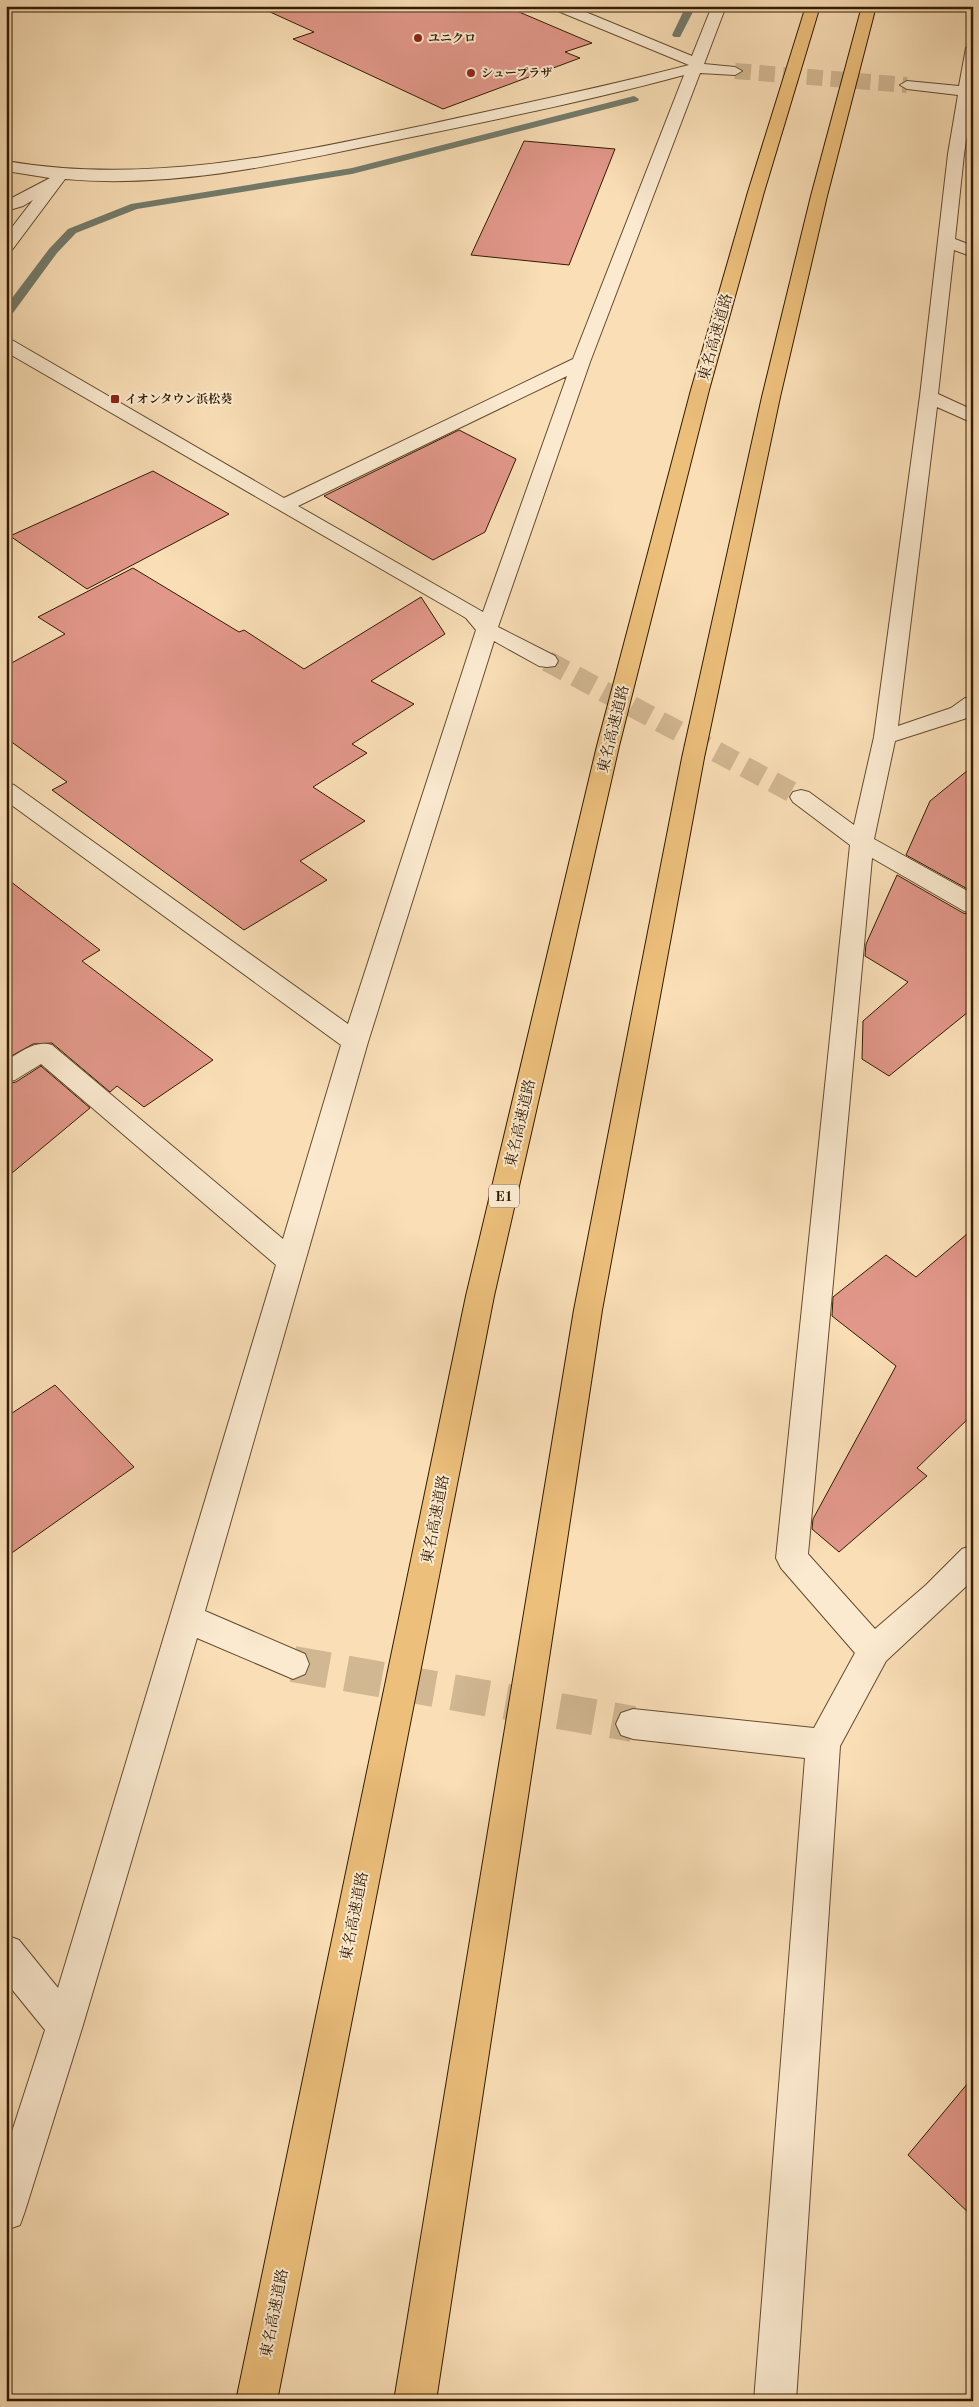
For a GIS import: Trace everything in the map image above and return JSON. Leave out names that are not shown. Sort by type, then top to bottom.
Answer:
[{"type":"highway","name":"東名高速道路","points":[[256,2401],[480,1296],[608,746],[700,390],[759,183],[813,6]]},
{"type":"highway","points":[[415,2401],[588,1310],[692,758],[773,388],[819,196],[869,6]]},
{"type":"street","points":[[558,6],[696,65],[735,71]]},
{"type":"street","points":[[6,2211],[65,2025],[187,1618],[355,1042],[488,630],[581,362],[686,86],[719,6]]},
{"type":"street","points":[[874,1651],[792,1558],[862,842],[885,738],[946,241],[964,156],[973,48]]},
{"type":"street","points":[[6,166],[61,174],[168,173],[247,164],[424,130],[696,65]]},
{"type":"street","points":[[907,85],[969,91]]},
{"type":"street","points":[[6,206],[18,203],[61,174]]},
{"type":"street","points":[[6,246],[61,174]]},
{"type":"street","points":[[946,241],[973,252]]},
{"type":"street","points":[[6,344],[283,506],[473,614],[488,630],[547,661]]},
{"type":"street","points":[[283,506],[581,362]]},
{"type":"street","points":[[928,396],[973,417]]},
{"type":"street","points":[[885,738],[959,712],[973,703]]},
{"type":"street","points":[[6,790],[355,1042]]},
{"type":"street","points":[[801,797],[862,842],[973,905]]},
{"type":"street","points":[[6,1073],[43,1052],[290,1260]]},
{"type":"street","points":[[775,2401],[823,1744],[874,1651],[937,1595],[973,1559]]},
{"type":"street","points":[[187,1618],[293,1664]]},
{"type":"street","points":[[633,1724],[823,1744]]},
{"type":"street","points":[[6,1953],[65,2025]]},
{"type":"building","points":[[257,6],[505,6],[592,43],[565,52],[580,58],[443,109],[293,39],[314,32]]},
{"type":"building","points":[[524,141],[615,149],[569,265],[471,255]]},
{"type":"building","points":[[459,430],[516,459],[485,532],[433,560],[324,496]]},
{"type":"building","points":[[153,471],[229,514],[87,589],[10,536]]},
{"type":"building","points":[[133,568],[239,632],[244,630],[304,669],[421,597],[445,634],[371,681],[414,704],[352,744],[367,753],[313,787],[365,821],[300,861],[327,880],[244,930],[52,790],[67,782],[6,738],[6,666],[65,634],[38,617]]},
{"type":"building","points":[[973,766],[973,892],[906,855],[930,801]]},
{"type":"building","points":[[897,875],[963,913],[973,915],[973,1008],[889,1076],[862,1059],[863,1021],[908,982],[865,956],[866,944]]},
{"type":"building","points":[[6,878],[100,950],[82,961],[213,1060],[144,1107],[117,1086],[110,1092],[52,1043],[33,1044],[6,1059]]},
{"type":"building","points":[[41,1066],[90,1108],[6,1178],[6,1084],[16,1082]]},
{"type":"building","points":[[973,1229],[973,1414],[917,1468],[927,1476],[839,1552],[812,1529],[813,1519],[896,1366],[832,1316],[833,1297],[886,1255],[916,1277]]},
{"type":"building","points":[[55,1385],[134,1467],[6,1557],[6,1417]]},
{"type":"building","points":[[973,2077],[973,2217],[908,2155]]},
{"type":"waterway","points":[[677,35],[691,6]]},
{"type":"waterway","points":[[6,314],[53,251],[72,231],[135,206],[352,171],[634,99]]},
{"type":"tunnel","points":[[735,71],[907,85]]},
{"type":"tunnel","points":[[547,661],[801,797]]},
{"type":"tunnel","points":[[293,1664],[633,1724]]},
{"type":"place","name":"ユニクロ","points":[[418,38]]},
{"type":"place","name":"シュープラザ","points":[[471,73]]},
{"type":"place","name":"イオンタウン浜松葵","points":[[115,399]]}]
